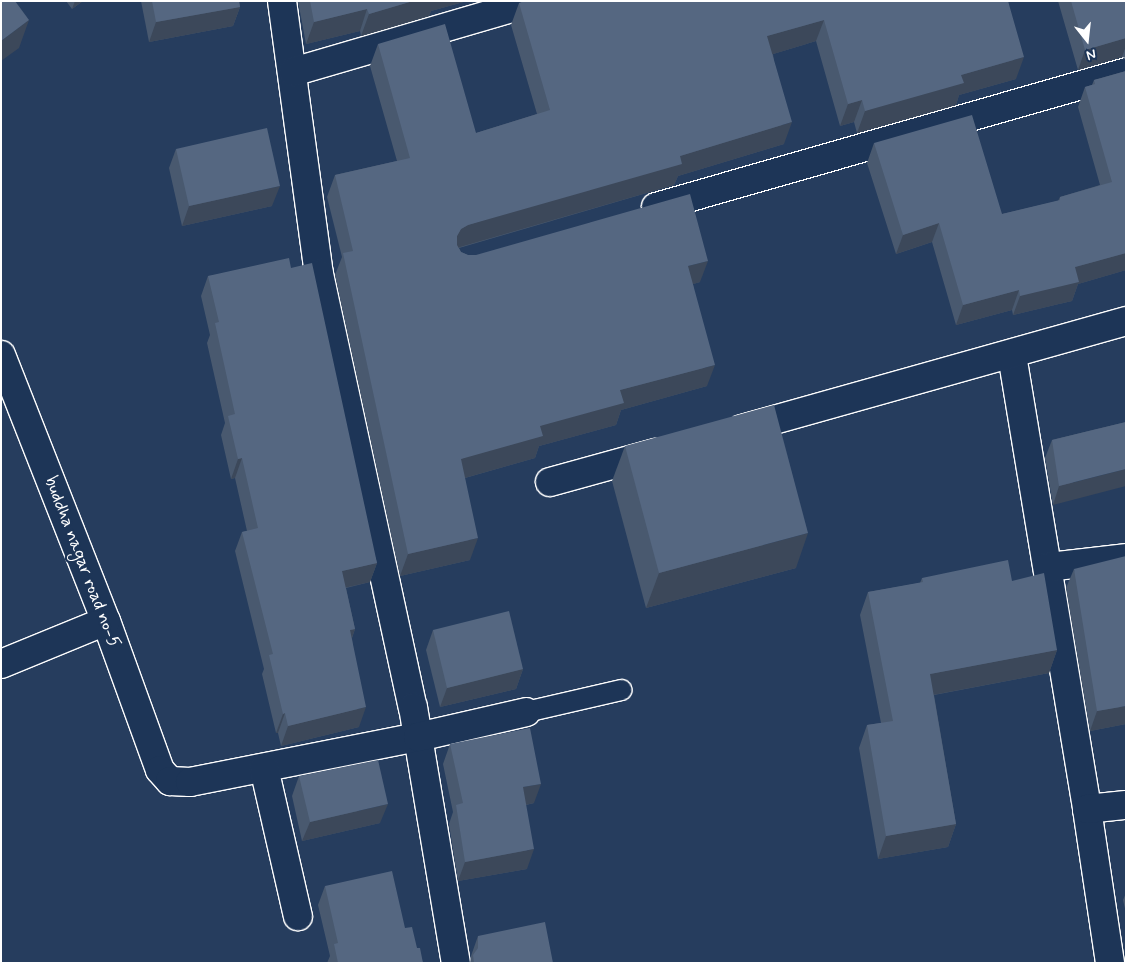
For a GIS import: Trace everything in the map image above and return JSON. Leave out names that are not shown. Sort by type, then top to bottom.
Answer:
[{"type":"street","points":[[282,1],[319,274],[418,738],[456,963]]},
{"type":"street","points":[[293,72],[496,7],[536,1]]},
{"type":"street","points":[[627,215],[1126,72]]},
{"type":"street","points":[[720,435],[1012,355],[1126,321]]},
{"type":"street","name":"buddha nagar road no-5","points":[[1,355],[106,621],[160,770],[170,780],[190,782],[264,768]]},
{"type":"street","points":[[1012,355],[1087,808],[1110,963]]},
{"type":"street","points":[[550,482],[682,445]]},
{"type":"street","points":[[1048,568],[1126,558]]},
{"type":"street","points":[[1,664],[106,621]]},
{"type":"street","points":[[298,916],[264,768],[418,738],[526,712]]},
{"type":"street","points":[[1087,808],[1126,805]]},
{"type":"lane","points":[[526,712],[622,690]]},
{"type":"building","points":[[1,1],[15,1],[29,20],[1,41]]},
{"type":"building","points":[[152,1],[239,1],[240,7],[156,22]]},
{"type":"building","points":[[310,1],[413,1],[369,14],[367,9],[314,22]]},
{"type":"building","points":[[524,1],[1008,1],[1024,57],[961,75],[964,83],[865,111],[862,100],[848,104],[824,20],[767,36],[792,122],[680,156],[682,164],[468,225],[461,229],[457,236],[457,245],[461,252],[468,255],[476,255],[690,194],[708,261],[688,266],[715,365],[620,390],[624,403],[540,426],[543,436],[461,459],[478,538],[408,554],[343,253],[353,251],[335,175],[410,158],[378,44],[445,24],[476,133],[550,110],[519,3]]},
{"type":"building","points":[[1071,1],[1126,1],[1126,38],[1085,50]]},
{"type":"building","points":[[1126,71],[1126,253],[1075,267],[1079,282],[1020,296],[1019,290],[963,305],[939,223],[903,235],[874,143],[972,115],[1002,214],[1060,200],[1060,197],[1112,182],[1085,87],[1095,84],[1094,80]]},
{"type":"building","points":[[267,128],[280,186],[189,206],[176,149]]},
{"type":"building","points":[[289,258],[291,268],[312,263],[377,563],[342,571],[355,629],[350,630],[366,707],[288,726],[285,713],[283,714],[269,655],[273,654],[242,532],[258,528],[242,458],[238,459],[228,416],[235,414],[215,323],[219,322],[208,276]]},
{"type":"building","points":[[774,405],[808,533],[659,573],[625,446]]},
{"type":"building","points":[[1126,422],[1126,469],[1059,486],[1052,440]]},
{"type":"building","points":[[1126,556],[1126,706],[1097,711],[1074,569]]},
{"type":"building","points":[[1008,560],[1012,581],[1044,573],[1057,650],[930,674],[956,824],[886,836],[867,725],[893,721],[868,592],[923,582],[922,578]]},
{"type":"building","points":[[509,611],[523,669],[447,688],[433,630]]},
{"type":"building","points":[[530,728],[541,784],[523,787],[534,849],[465,862],[456,805],[463,803],[450,744]]},
{"type":"building","points":[[378,760],[388,804],[310,822],[299,776]]},
{"type":"building","points":[[392,871],[405,928],[412,927],[417,948],[420,948],[423,963],[338,963],[334,944],[338,943],[325,886]]},
{"type":"building","points":[[545,922],[553,963],[474,963],[473,955],[478,948],[478,936]]}]
